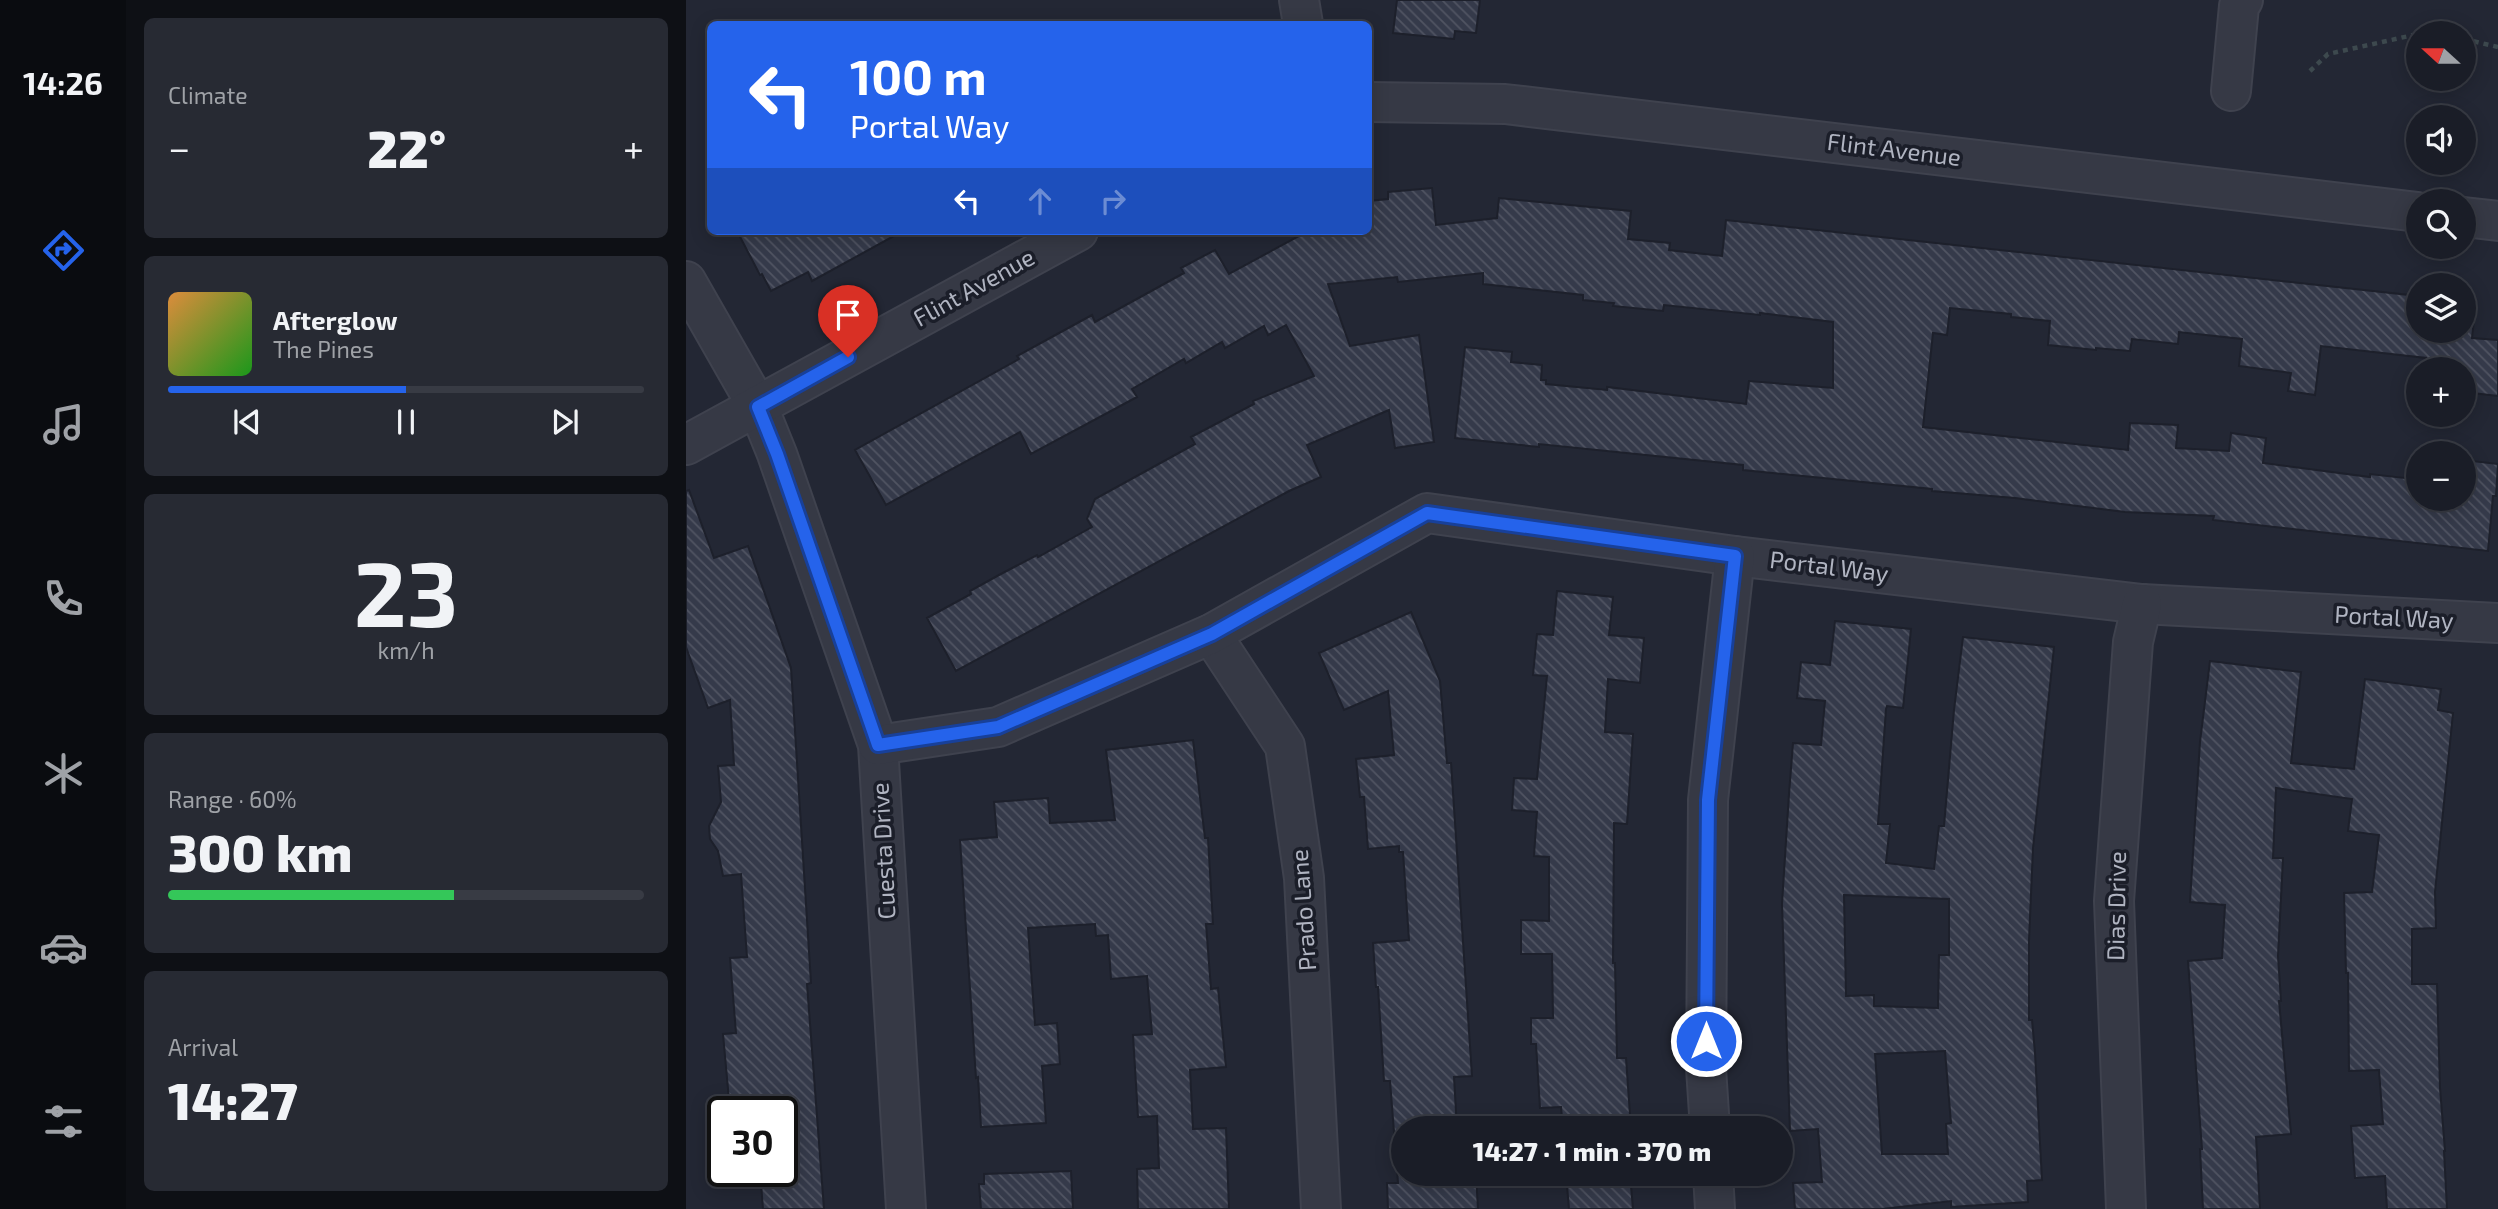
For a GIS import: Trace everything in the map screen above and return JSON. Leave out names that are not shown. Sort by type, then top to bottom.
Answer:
[{"type":"street","points":[[1299,0],[1302,21]]},
{"type":"street","points":[[2231,92],[2239,6],[2243,0]]},
{"type":"street","name":"Flint Avenue","points":[[1372,102],[1505,104],[2406,211]]},
{"type":"street","points":[[2476,219],[2498,222]]},
{"type":"street","name":"Flint Avenue","points":[[686,445],[1071,235]]},
{"type":"street","name":"Cuesta Drive","points":[[686,281],[758,407],[777,454],[878,745],[906,1209]]},
{"type":"street","name":"Portal Way","points":[[878,745],[998,727],[1212,634],[1427,513],[1735,556],[2142,604],[2498,623]]},
{"type":"street","points":[[1709,1116],[1706,1068],[1708,800],[1735,556]]},
{"type":"street","name":"Dias Drive","points":[[2126,1209],[2113,901],[2133,642],[2142,604]]},
{"type":"street","name":"Prado Lane","points":[[1212,634],[1285,746],[1304,878],[1321,1209]]},
{"type":"street","points":[[1714,1186],[1715,1209]]},
{"type":"path","points":[[2310,71],[2328,54],[2406,37]]},
{"type":"path","points":[[2476,42],[2498,47]]},
{"type":"building","points":[[1397,0],[1480,0],[1476,33],[1455,31],[1454,39],[1393,33]]},
{"type":"building","points":[[1432,188],[1436,225],[1497,218],[1499,198],[1631,211],[1628,239],[1670,243],[1669,250],[1722,256],[1726,220],[2406,295],[2406,343],[2476,343],[2476,338],[2498,340],[2498,396],[2476,393],[2476,357],[2417,357],[2321,346],[2315,395],[2288,391],[2291,373],[2239,366],[2242,339],[2179,332],[2178,344],[2132,339],[2130,351],[2048,345],[2050,321],[1950,308],[1947,335],[1933,333],[1923,427],[2128,450],[2130,423],[2178,425],[2176,448],[2229,451],[2231,433],[2266,438],[2263,463],[2370,477],[2370,474],[2406,478],[2406,511],[2476,511],[2476,461],[2498,464],[2488,551],[2213,520],[2214,516],[2125,512],[1743,470],[1743,465],[1455,438],[1465,347],[1512,352],[1511,362],[1542,365],[1541,380],[1546,380],[1546,384],[1607,390],[1607,387],[1746,404],[1749,381],[1833,388],[1833,322],[1664,305],[1663,311],[1613,306],[1614,303],[1583,300],[1583,295],[1483,284],[1483,273],[1398,282],[1397,277],[1328,284],[1350,346],[1419,335],[1434,442],[1395,448],[1389,410],[1307,445],[1321,477],[1289,491],[956,671],[927,618],[999,575],[1092,527],[1087,519],[1095,499],[1195,444],[1191,437],[1254,404],[1253,401],[1314,376],[1286,325],[1268,335],[1264,326],[1225,348],[1222,342],[1186,363],[1184,359],[1132,389],[1137,397],[1031,454],[1020,432],[886,505],[855,450],[1019,359],[1017,356],[1092,315],[1095,322],[1184,273],[1181,268],[1215,250],[1229,274],[1301,235],[1372,235],[1372,201],[1388,199],[1388,192]]},
{"type":"building","points":[[739,235],[896,235],[812,281],[808,272],[771,291],[762,274],[760,275]]},
{"type":"building","points":[[689,490],[714,558],[748,546],[791,668],[811,983],[807,984],[824,1209],[763,1209],[761,1187],[798,1187],[798,1096],[729,1096],[723,1034],[736,1033],[730,958],[747,957],[741,874],[723,876],[718,851],[710,839],[709,826],[721,802],[718,766],[734,765],[730,700],[708,708],[686,647],[686,491]]},
{"type":"building","points":[[1557,591],[1613,597],[1609,635],[1644,638],[1640,683],[1608,679],[1605,732],[1633,734],[1627,824],[1614,823],[1613,963],[1617,1058],[1626,1058],[1630,1116],[1562,1116],[1561,1107],[1540,1108],[1536,1044],[1531,1044],[1531,1018],[1553,1018],[1552,954],[1521,954],[1521,920],[1549,921],[1549,857],[1534,856],[1537,812],[1512,810],[1514,778],[1537,779],[1547,676],[1533,675],[1537,634],[1553,635]]},
{"type":"building","points":[[1411,612],[1440,681],[1447,763],[1451,763],[1472,1076],[1454,1077],[1456,1116],[1393,1116],[1390,1081],[1384,1081],[1373,943],[1409,940],[1403,852],[1399,852],[1399,846],[1368,849],[1364,797],[1360,797],[1356,759],[1394,755],[1388,691],[1344,710],[1319,653]]},
{"type":"building","points":[[1835,621],[1911,629],[1903,708],[1887,706],[1886,709],[1878,824],[1890,824],[1886,863],[1934,869],[1939,826],[1944,826],[1963,637],[2054,647],[2033,848],[2029,940],[2029,1020],[2032,1020],[2035,1053],[2042,1180],[2027,1181],[2028,1202],[1951,1207],[1951,1201],[1882,1209],[1795,1209],[1793,1183],[1822,1182],[1818,1129],[1793,1131],[1793,1116],[1789,1116],[1782,904],[1793,743],[1821,745],[1825,701],[1797,698],[1801,662],[1830,665]],"holes":[[[1844,895],[1949,899],[1949,955],[1939,955],[1938,1008],[1874,1006],[1874,995],[1846,996]],[[1945,1051],[1951,1123],[1946,1124],[1948,1154],[1882,1154],[1875,1054]]]},
{"type":"building","points":[[2210,661],[2301,672],[2291,763],[2354,769],[2365,679],[2441,689],[2438,710],[2453,713],[2435,892],[2436,928],[2412,929],[2412,984],[2437,984],[2447,1209],[2387,1209],[2385,1176],[2355,1178],[2351,1126],[2383,1124],[2379,1070],[2349,1071],[2344,893],[2372,892],[2379,835],[2348,831],[2352,799],[2276,788],[2273,858],[2283,858],[2278,956],[2279,1001],[2291,1134],[2256,1137],[2260,1209],[2203,1209],[2202,1149],[2188,961],[2222,958],[2225,905],[2190,902],[2200,742]]},
{"type":"building","points":[[1193,740],[1205,838],[1208,838],[1213,924],[1206,924],[1211,989],[1218,988],[1226,1067],[1190,1070],[1193,1129],[1226,1128],[1229,1209],[1138,1209],[1137,1169],[1159,1168],[1157,1116],[1138,1117],[1133,1035],[1152,1034],[1147,976],[1111,979],[1108,935],[1096,936],[1095,924],[1028,928],[1035,1025],[1057,1023],[1060,1064],[1042,1066],[1046,1123],[981,1127],[960,840],[997,837],[994,802],[1048,798],[1050,823],[1115,820],[1106,750]]},
{"type":"building","points":[[1071,1171],[1073,1209],[981,1209],[979,1184],[984,1184],[984,1174]]},
{"type":"building","points":[[1387,1183],[1391,1183],[1391,1186],[1477,1186],[1478,1209],[1388,1209]]},
{"type":"building","points":[[1567,1186],[1631,1186],[1633,1209],[1569,1209]]},
{"type":"route","points":[[848,357],[758,407],[777,454],[878,745],[998,727],[1212,634],[1427,513],[1735,556],[1708,800],[1706,1041]]}]
